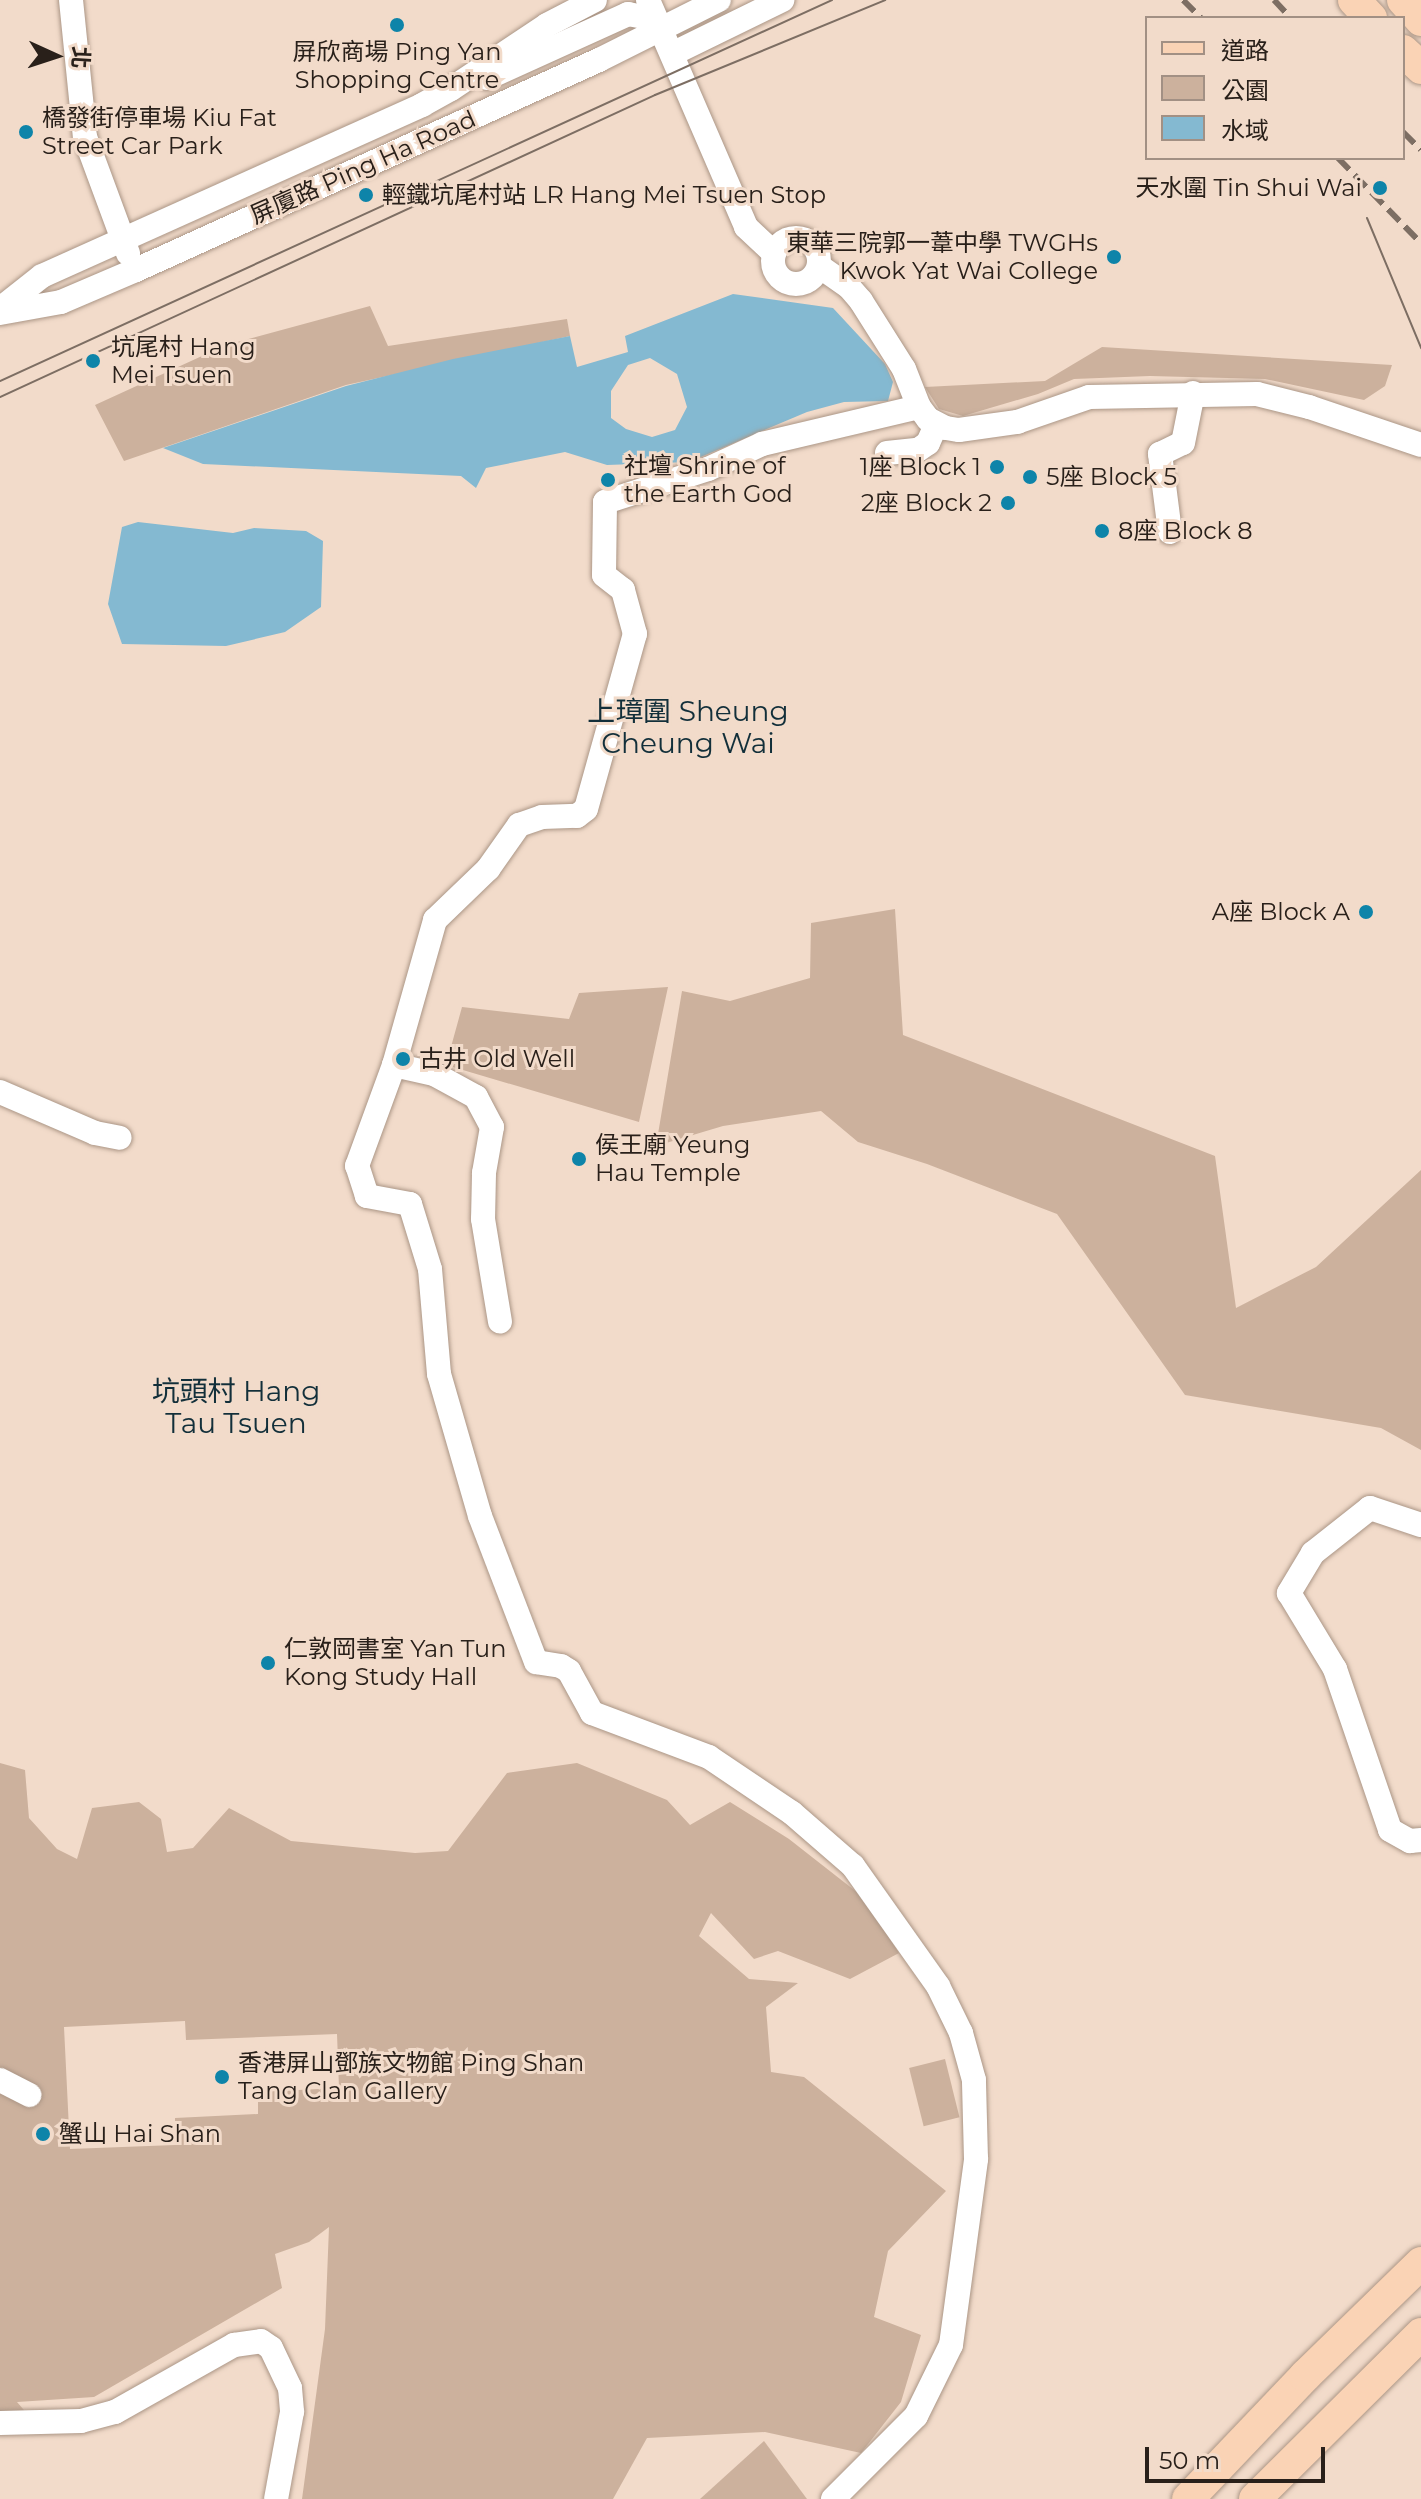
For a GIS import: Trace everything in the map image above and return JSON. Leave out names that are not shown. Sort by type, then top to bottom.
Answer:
[{"type":"main road","points":[[1354,0],[1369,16]]},
{"type":"main road","points":[[1403,0],[1421,20]]},
{"type":"main road","points":[[1405,53],[1421,68]]},
{"type":"main road","points":[[1188,2499],[1305,2376],[1421,2263]]},
{"type":"main road","points":[[1255,2499],[1421,2334]]},
{"type":"street","name":"屏廈路 Ping Ha Road","points":[[0,311],[42,276],[451,89],[547,25],[595,0]]},
{"type":"street","name":"屏廈路 Ping Ha Road","points":[[0,311],[61,302],[136,270],[657,32],[719,0]]},
{"type":"street","points":[[672,54],[782,0]]},
{"type":"street","points":[[451,89],[503,72],[638,3],[672,54],[746,227],[774,253],[777,274],[785,282],[796,285],[807,282],[819,266],[849,287],[904,369],[919,407],[936,425],[959,430],[1017,422],[1089,397],[1257,394],[1309,407],[1421,445]]},
{"type":"street","points":[[71,6],[85,137],[136,270]]},
{"type":"street","points":[[1170,532],[1160,454],[1183,443],[1193,393]]},
{"type":"street","points":[[833,2499],[916,2416],[951,2345],[976,2159],[974,2080],[961,2033],[938,1986],[853,1866],[792,1813],[709,1757],[592,1713],[569,1671],[561,1666],[536,1662],[480,1516],[439,1374],[430,1269],[410,1204],[367,1196],[357,1166],[394,1065],[435,920],[488,869],[519,825],[528,820],[577,816],[586,809],[635,634],[623,590],[604,575],[605,502],[708,469],[762,444],[919,407]]},
{"type":"street","points":[[887,453],[918,450],[928,443],[936,425]]},
{"type":"street","points":[[394,1065],[434,1074],[476,1097],[492,1127],[484,1173],[483,1219],[500,1322]]},
{"type":"street","points":[[0,1092],[95,1133],[120,1138]]},
{"type":"street","points":[[1421,1525],[1370,1508],[1313,1553],[1289,1593],[1335,1669],[1390,1830],[1410,1841],[1421,1840]]},
{"type":"street","points":[[0,2080],[29,2095]]},
{"type":"street","points":[[0,2423],[81,2421],[115,2412],[234,2345],[261,2341],[271,2348],[290,2388],[292,2412],[276,2499]]},
{"type":"green space","points":[[370,306],[388,346],[567,319],[570,336],[346,385],[124,461],[95,405],[226,345]]},
{"type":"green space","points":[[1102,347],[1392,365],[1385,386],[1364,400],[1265,379],[1150,376],[1074,379],[1038,394],[963,416],[939,409],[925,387],[1045,381]]},
{"type":"green space","points":[[895,909],[903,1035],[1215,1156],[1236,1308],[1316,1267],[1421,1170],[1421,1450],[1381,1428],[1185,1395],[1057,1214],[927,1164],[858,1142],[821,1111],[723,1126],[656,1146],[682,991],[730,1001],[810,978],[811,923]]},
{"type":"green space","points":[[668,987],[639,1122],[446,1065],[462,1007],[569,1019],[579,993]]},
{"type":"green space","points":[[0,1763],[25,1770],[29,1818],[57,1849],[77,1859],[92,1808],[139,1802],[161,1819],[167,1852],[193,1848],[229,1808],[291,1841],[415,1853],[448,1851],[507,1773],[577,1763],[667,1800],[690,1825],[730,1802],[789,1839],[863,1897],[899,1953],[850,1979],[778,1951],[754,1959],[711,1913],[699,1936],[749,1979],[798,1983],[766,2007],[771,2072],[804,2077],[946,2191],[888,2251],[874,2317],[921,2335],[901,2402],[861,2453],[765,2432],[647,2438],[613,2499],[302,2499],[325,2329],[329,2227],[309,2242],[275,2254],[282,2288],[94,2397],[17,2402],[35,2423],[0,2423]],"holes":[[[185,2021],[186,2040],[337,2034],[339,2088],[258,2092],[258,2114],[175,2118],[175,2145],[70,2149],[64,2027]]]},
{"type":"green space","points":[[945,2059],[960,2117],[924,2126],[909,2068]]},
{"type":"green space","points":[[764,2441],[807,2499],[700,2499]]},
{"type":"water","points":[[733,294],[833,308],[885,364],[893,382],[888,401],[844,402],[807,412],[689,462],[607,465],[565,452],[486,468],[476,488],[461,476],[203,464],[163,448],[346,386],[453,359],[570,336],[577,367],[628,352],[625,336]],"holes":[[[650,358],[677,374],[687,407],[675,430],[652,437],[626,429],[611,418],[611,391],[628,365]]]},
{"type":"water","points":[[138,522],[233,533],[254,528],[306,531],[323,541],[321,607],[285,632],[226,646],[122,644],[108,604],[122,527]]},
{"type":"tram line","points":[[0,381],[832,0]]},
{"type":"tram line","points":[[0,397],[655,95],[885,0]]},
{"type":"tram line","points":[[1367,218],[1421,348]]},
{"type":"railway","points":[[1183,0],[1199,16]]},
{"type":"railway","points":[[1274,0],[1289,16]]},
{"type":"railway","points":[[1405,134],[1421,150]]},
{"type":"railway","points":[[1340,160],[1421,243]]},
{"type":"place","name":"屏欣商場 Ping Yan Shopping Centre","points":[[397,25]]},
{"type":"place","name":"橋發街停車場 Kiu Fat Street Car Park","points":[[26,132]]},
{"type":"place","name":"天水圍 Tin Shui Wai","points":[[1380,188]]},
{"type":"place","name":"輕鐵坑尾村站 LR Hang Mei Tsuen Stop","points":[[366,195]]},
{"type":"place","name":"東華三院郭一葦中學 TWGHs Kwok Yat Wai College","points":[[1114,257]]},
{"type":"place","name":"坑尾村 Hang Mei Tsuen","points":[[93,361]]},
{"type":"place","name":"1座 Block 1","points":[[997,467]]},
{"type":"place","name":"5座 Block 5","points":[[1030,477]]},
{"type":"place","name":"社壇 Shrine of the Earth God","points":[[608,480]]},
{"type":"place","name":"2座 Block 2","points":[[1008,503]]},
{"type":"place","name":"8座 Block 8","points":[[1102,531]]},
{"type":"place","name":"A座 Block A","points":[[1366,912]]},
{"type":"place","name":"古井 Old Well","points":[[403,1059]]},
{"type":"place","name":"侯王廟 Yeung Hau Temple","points":[[579,1159]]},
{"type":"place","name":"仁敦岡書室 Yan Tun Kong Study Hall","points":[[268,1663]]},
{"type":"place","name":"香港屏山鄧族文物館 Ping Shan Tang Clan Gallery","points":[[222,2077]]},
{"type":"place","name":"蟹山 Hai Shan","points":[[43,2134]]},
{"type":"district","name":"上璋圍 Sheung Cheung Wai","points":[[688,727]]},
{"type":"district","name":"坑頭村 Hang Tau Tsuen","points":[[236,1407]]}]
